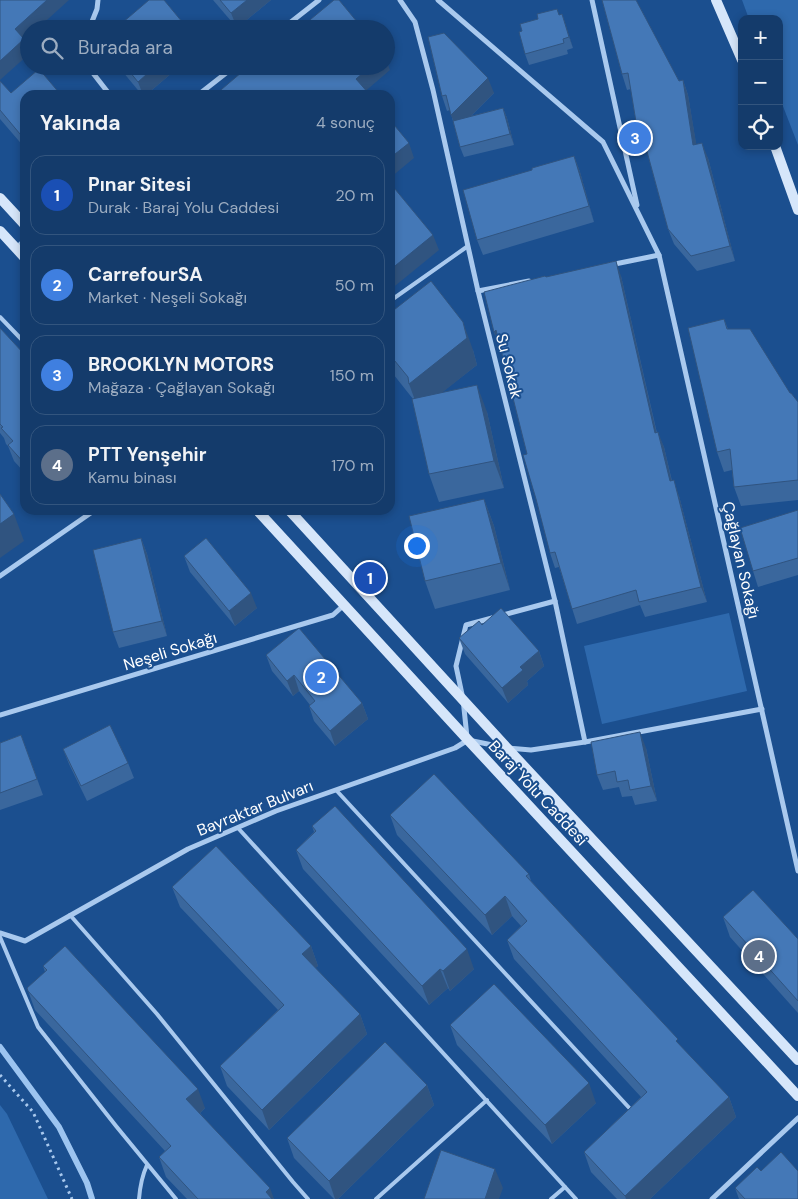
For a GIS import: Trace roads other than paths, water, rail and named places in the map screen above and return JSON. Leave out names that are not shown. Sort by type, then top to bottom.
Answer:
[{"type":"street","points":[[93,20],[98,0]]},
{"type":"street","points":[[293,20],[319,0]]},
{"type":"street","name":"Su Sokak","points":[[400,0],[416,22],[433,90],[478,291],[555,601],[585,742]]},
{"type":"street","name":"Çağlayan Sokağı","points":[[438,0],[603,142],[659,255],[798,871]]},
{"type":"street","points":[[592,0],[638,212]]},
{"type":"street","points":[[716,0],[738,51]]},
{"type":"street","points":[[94,75],[106,90]]},
{"type":"street","points":[[204,90],[224,75]]},
{"type":"street","points":[[776,150],[798,210]]},
{"type":"street","points":[[0,198],[20,220]]},
{"type":"street","points":[[0,231],[20,252]]},
{"type":"street","points":[[16,248],[20,244]]},
{"type":"street","points":[[602,266],[659,255]]},
{"type":"street","points":[[478,291],[535,280]]},
{"type":"street","points":[[0,576],[88,515]]},
{"type":"street","name":"Baraj Yolu Caddesi","points":[[262,515],[798,1096]]},
{"type":"street","name":"Baraj Yolu Caddesi","points":[[294,515],[507,748],[798,1060]]},
{"type":"street","points":[[555,601],[466,625],[456,666],[463,699],[468,740],[507,748],[531,750],[585,742],[762,709]]},
{"type":"street","name":"Neşeli Sokağı","points":[[0,715],[333,615],[344,605]]},
{"type":"street","name":"Bayraktar Bulvarı","points":[[0,935],[25,940],[188,849],[276,811],[455,748],[468,740]]},
{"type":"street","points":[[712,1199],[798,1118]]},
{"type":"lane","points":[[395,297],[468,246]]},
{"type":"lane","points":[[0,317],[20,339]]},
{"type":"lane","points":[[336,790],[639,1118]]},
{"type":"lane","points":[[238,828],[576,1199]]},
{"type":"lane","points":[[70,915],[157,1014],[308,1199]]},
{"type":"lane","points":[[0,935],[38,1027],[176,1199]]},
{"type":"lane","points":[[376,1199],[487,1100]]},
{"type":"lane","points":[[139,1199],[141,1182],[147,1165]]},
{"type":"lane","points":[[551,1199],[565,1187]]},
{"type":"waterway","points":[[0,1047],[59,1127],[87,1183],[92,1199]]},
{"type":"place","name":"BROOKLYN MOTORS","points":[[635,138]]},
{"type":"place","name":"Pınar Sitesi","points":[[370,578]]},
{"type":"place","name":"CarrefourSA","points":[[321,677]]},
{"type":"place","name":"PTT Yenşehir","points":[[759,956]]}]
